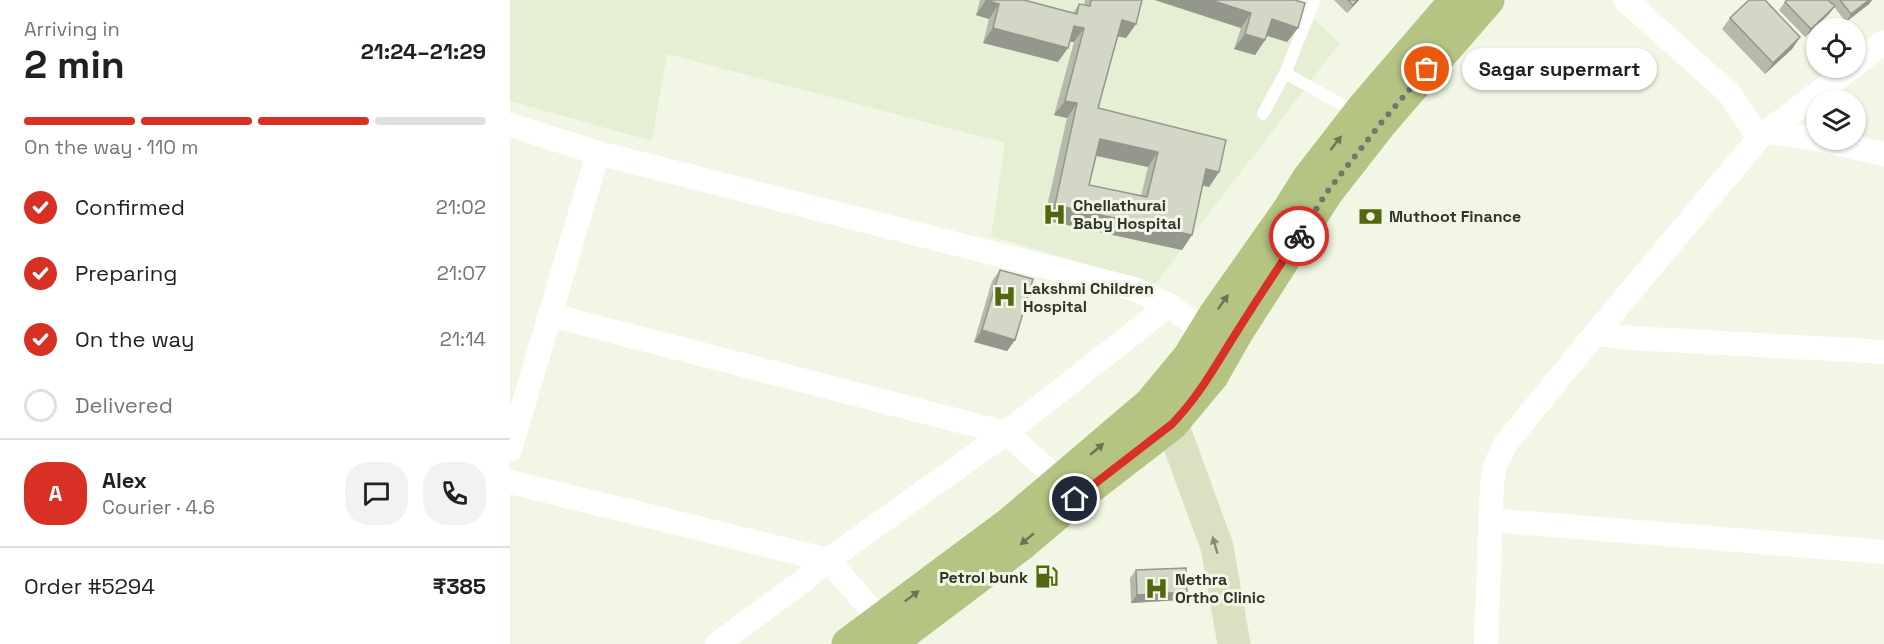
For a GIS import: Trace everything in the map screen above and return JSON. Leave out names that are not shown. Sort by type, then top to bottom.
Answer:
[{"type":"main road","points":[[848,644],[888,635],[1023,543],[1094,484],[1161,414],[1204,332],[1308,179],[1358,114],[1456,0]]},
{"type":"main road","points":[[888,635],[1009,524],[1060,481],[1161,414],[1212,376],[1237,332],[1327,192],[1381,123],[1488,0]]},
{"type":"main road","points":[[1161,414],[1217,547],[1234,644]]},
{"type":"street","points":[[1625,0],[1729,93],[1763,135],[1806,138]]},
{"type":"street","points":[[1866,56],[1884,42]]},
{"type":"street","points":[[1486,644],[1492,483],[1496,463],[1506,443],[1763,135],[1838,78]]},
{"type":"street","points":[[510,125],[598,153],[1134,289],[1169,305],[1204,332]]},
{"type":"street","points":[[1866,150],[1884,154]]},
{"type":"street","points":[[510,450],[598,153]]},
{"type":"street","points":[[717,644],[828,560],[1006,433],[1169,305]]},
{"type":"street","points":[[550,315],[1006,433],[1060,481]]},
{"type":"street","points":[[1595,334],[1884,352]]},
{"type":"street","points":[[510,482],[828,560],[888,635]]},
{"type":"street","points":[[1490,520],[1884,552]]},
{"type":"lane","points":[[1263,114],[1285,73],[1315,0]]},
{"type":"lane","points":[[1285,73],[1358,114]]},
{"type":"shaded area","points":[[510,0],[1292,0],[1340,43],[1155,284],[991,236],[1005,143],[667,54],[652,141],[510,101]]},
{"type":"building","points":[[986,0],[1024,0],[1077,14],[1079,4],[1090,6],[1091,0],[1142,0],[1136,24],[1122,20],[1098,108],[1226,140],[1219,172],[1206,169],[1192,235],[1055,205],[1077,103],[1065,101],[1084,28],[1074,26],[1068,48],[993,28],[999,4]],"holes":[[[1100,139],[1158,152],[1147,197],[1089,185]]]},
{"type":"building","points":[[1211,0],[1295,0],[1305,3],[1298,28],[1272,19],[1265,40],[1245,34],[1251,13]]},
{"type":"building","points":[[1749,0],[1765,0],[1800,37],[1773,63],[1730,18]]},
{"type":"building","points":[[1787,0],[1828,0],[1835,6],[1822,18],[1806,18],[1806,24],[1785,2]]},
{"type":"building","points":[[1840,0],[1869,0],[1851,14]]},
{"type":"building","points":[[1000,270],[1033,279],[1015,340],[982,330]]},
{"type":"building","points":[[1186,568],[1187,592],[1137,595],[1136,570]]},
{"type":"way so far","points":[[1299,236],[1327,192],[1427,69]]},
{"type":"place","name":"Sagar supermart","points":[[1427,69]]},
{"type":"place","name":"Chellathurai Baby Hospital","points":[[1055,214]]},
{"type":"place","name":"Muthoot Finance","points":[[1371,216]]},
{"type":"place","name":"Lakshmi Children Hospital","points":[[1005,297]]},
{"type":"place","name":"Petrol bunk","points":[[1046,577]]},
{"type":"place","name":"Nethra Ortho Clinic","points":[[1157,588]]},
{"type":"route","points":[[1075,499],[1182,414],[1212,376],[1237,332],[1299,236]]}]
